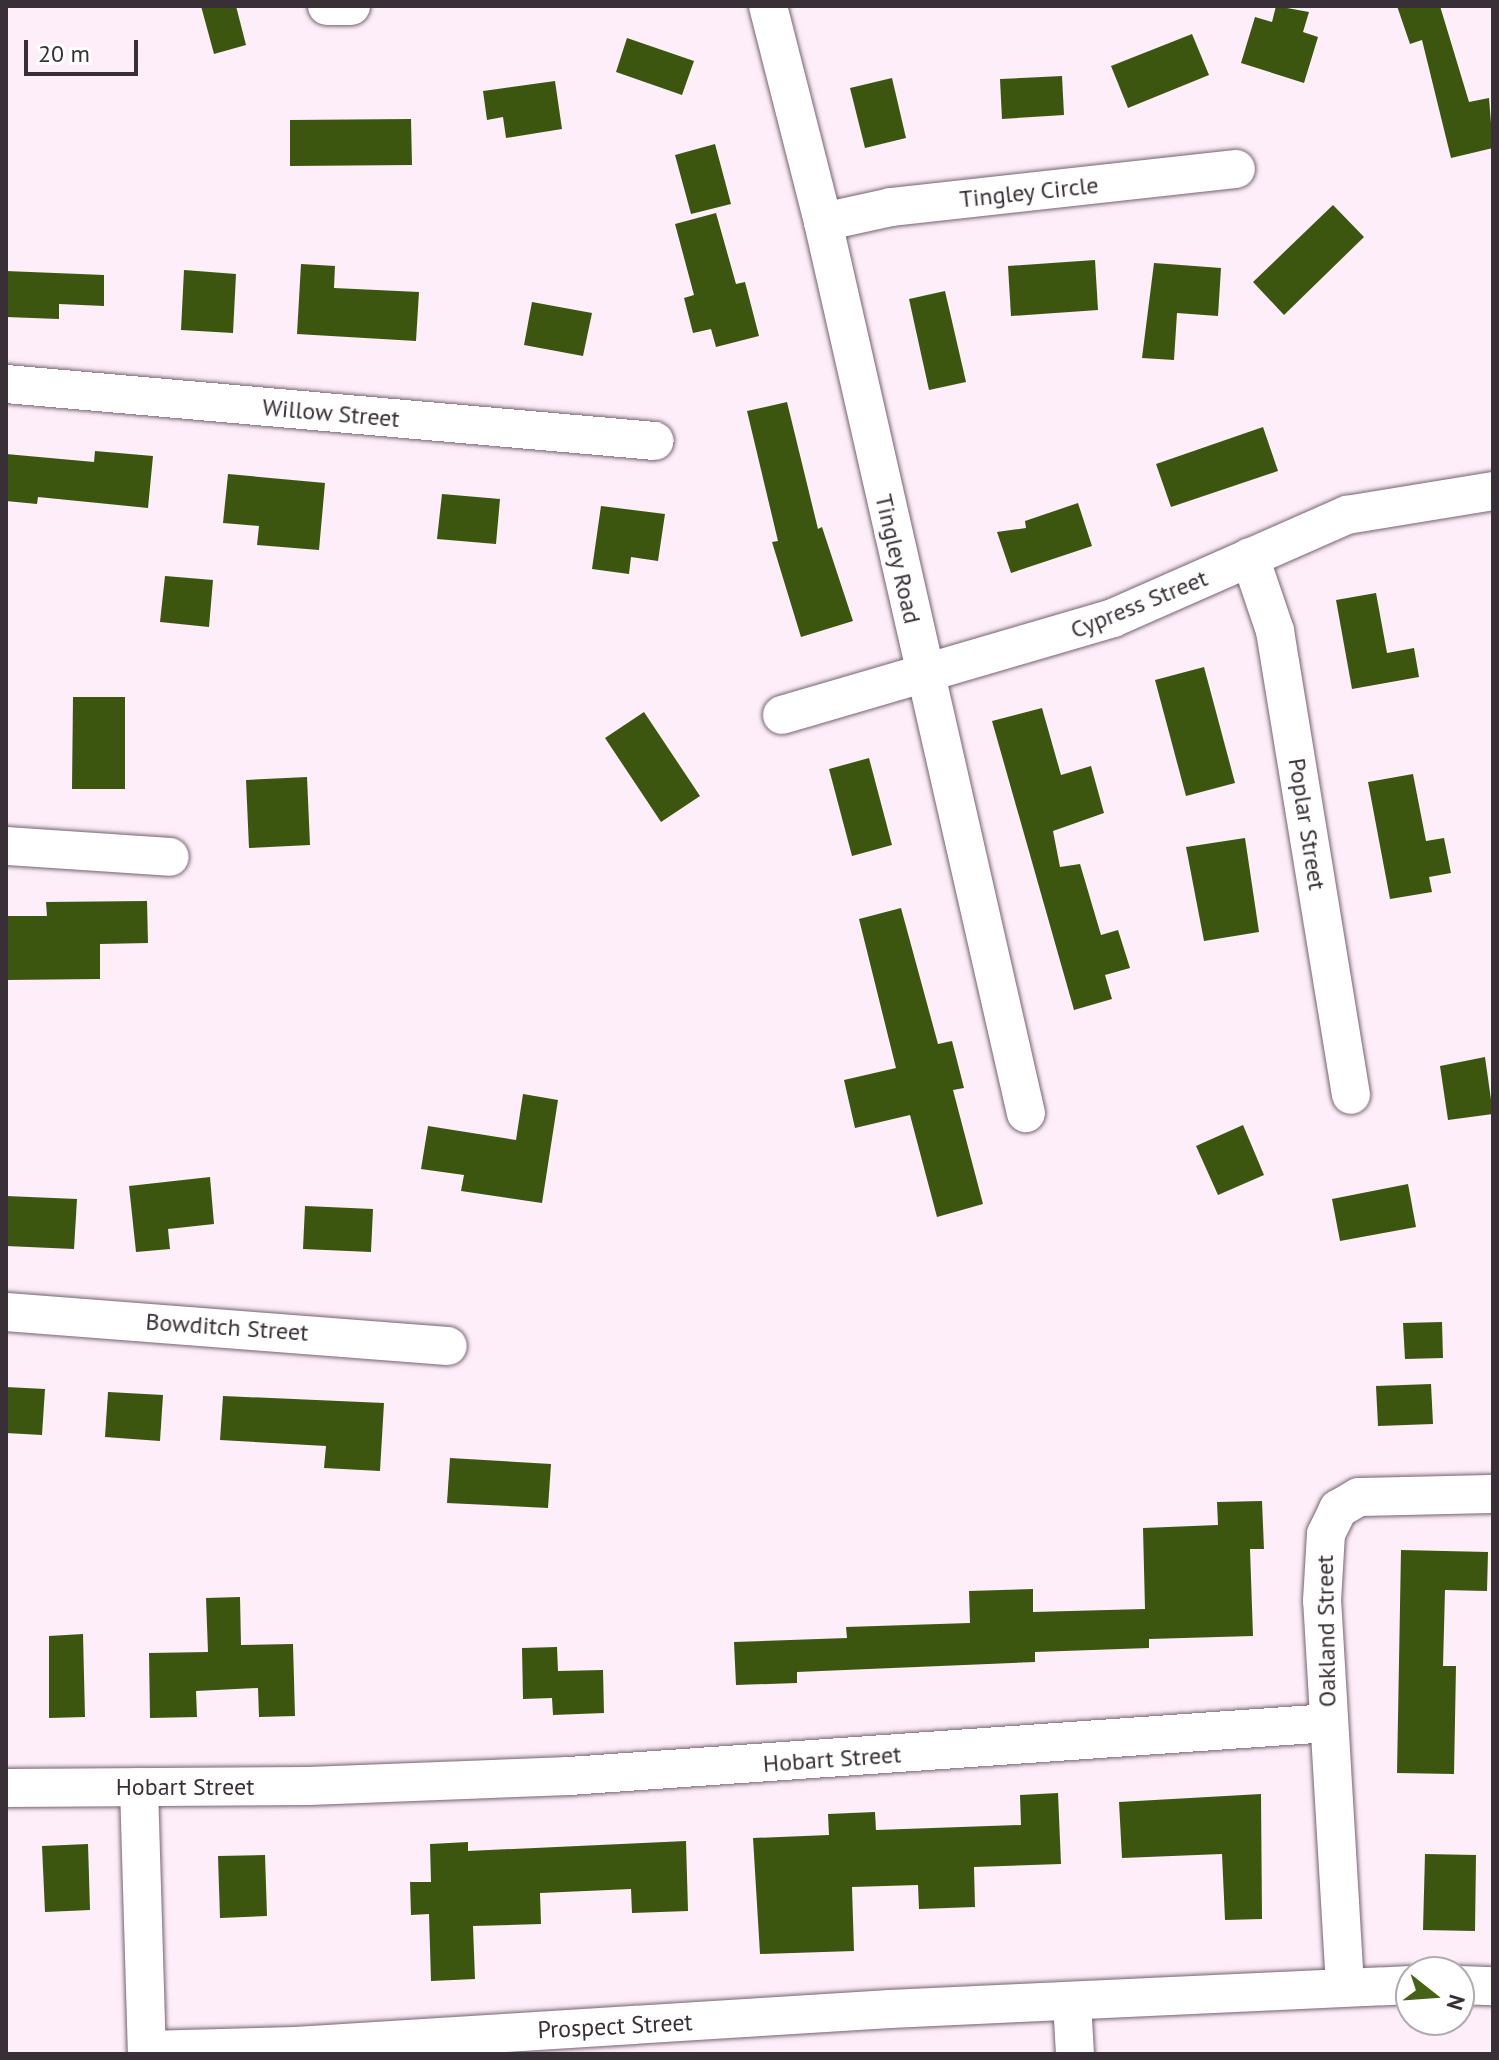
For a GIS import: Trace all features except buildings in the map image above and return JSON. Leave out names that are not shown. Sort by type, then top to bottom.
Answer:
[{"type":"street","points":[[327,6],[351,6]]},
{"type":"street","name":"Tingley Road","points":[[768,6],[823,222],[1026,1113]]},
{"type":"street","name":"Tingley Circle","points":[[823,222],[891,207],[1236,169]]},
{"type":"street","name":"Willow Street","points":[[6,384],[655,441]]},
{"type":"street","name":"Cypress Street","points":[[782,715],[1124,614],[1347,515],[1493,491]]},
{"type":"street","name":"Poplar Street","points":[[1250,557],[1273,621],[1351,1095]]},
{"type":"street","points":[[6,846],[170,857]]},
{"type":"street","name":"Bowditch Street","points":[[6,1312],[448,1346]]},
{"type":"street","name":"Oakland Street","points":[[1328,1723],[1323,1548],[1338,1509],[1371,1495],[1493,1494]]},
{"type":"street","points":[[1328,1723],[1345,1986],[1395,1985]]},
{"type":"street","name":"Hobart Street","points":[[6,1788],[641,1772],[1328,1723]]},
{"type":"street","name":"Prospect Street","points":[[139,1787],[147,2050],[296,2046],[1345,1986]]},
{"type":"street","points":[[1072,2001],[1075,2054]]}]
